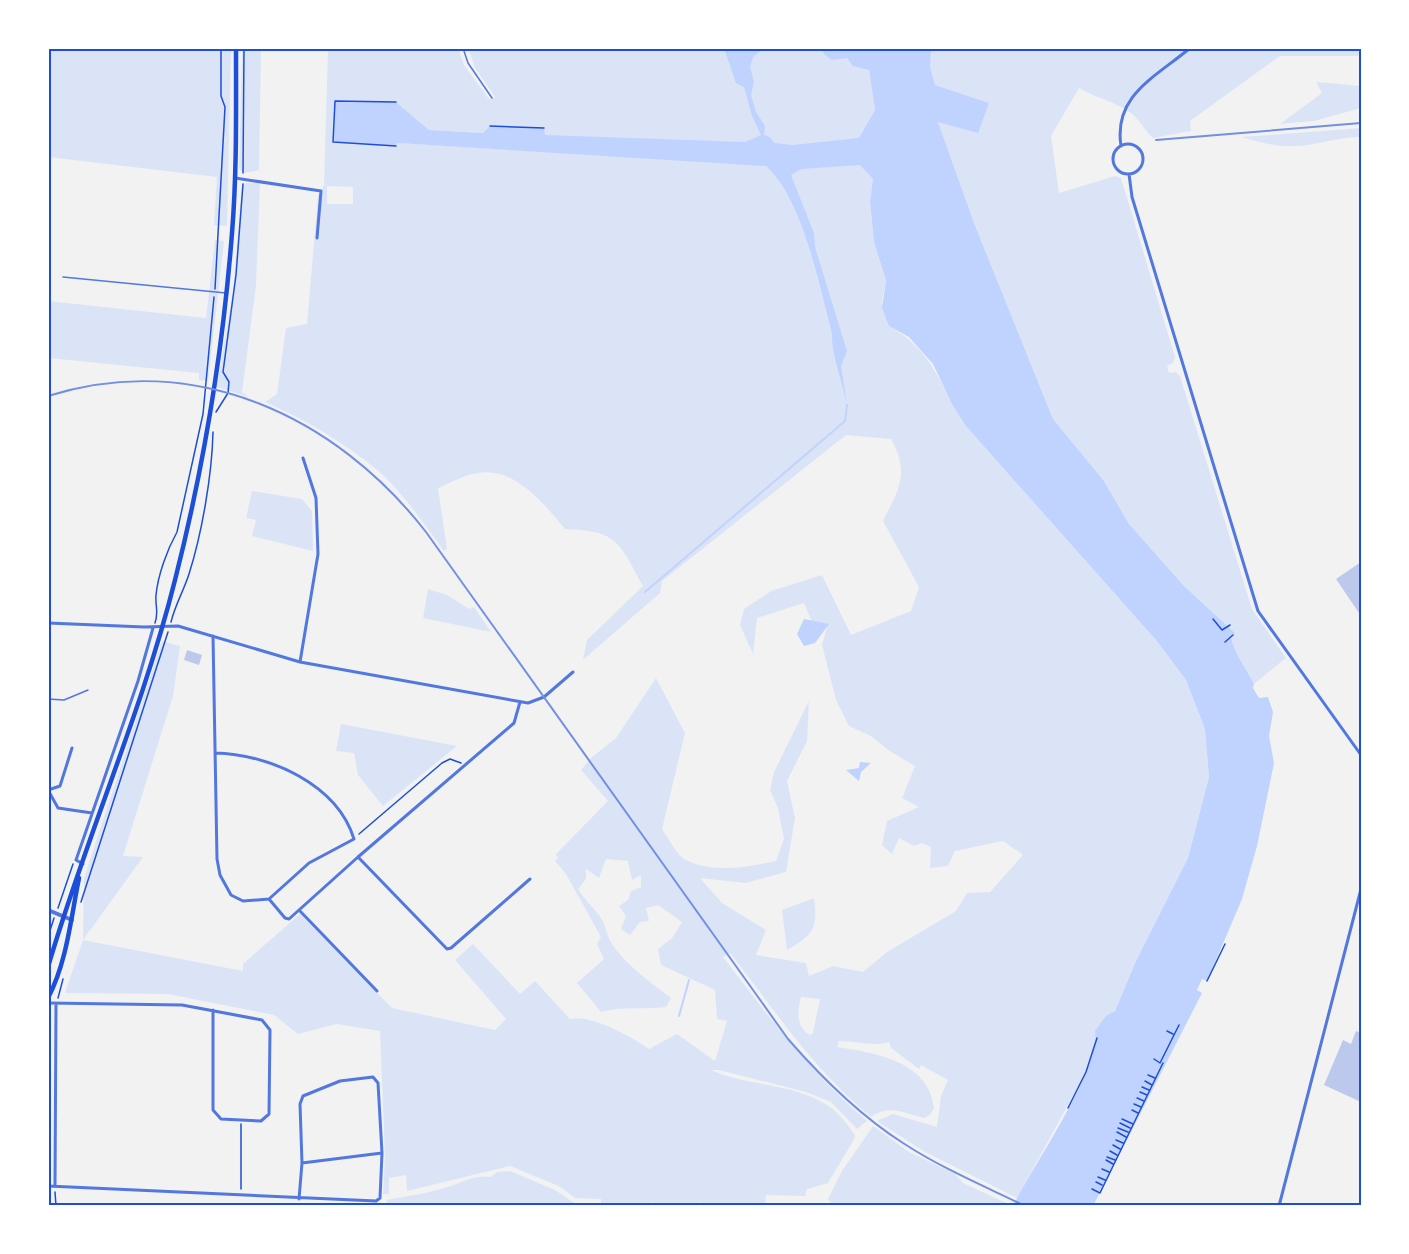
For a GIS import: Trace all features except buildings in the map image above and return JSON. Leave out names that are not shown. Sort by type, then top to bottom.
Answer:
[{"type":"main road","points":[[48,967],[162,626],[175,581],[200,465],[226,293],[235,178],[236,48]]},
{"type":"main road","points":[[48,998],[54,986],[72,920],[82,867]]},
{"type":"street","points":[[1121,146],[1119,128],[1124,109],[1135,93],[1190,48]]},
{"type":"street","points":[[1121,146],[1134,146],[1143,155],[1140,168],[1129,174],[1120,172],[1114,164],[1114,153],[1121,146]]},
{"type":"street","points":[[1129,174],[1135,208],[1258,611],[1361,755]]},
{"type":"street","points":[[235,178],[321,191],[317,238]]},
{"type":"street","points":[[300,662],[318,554],[316,498],[303,458]]},
{"type":"street","points":[[48,623],[153,628],[170,625],[300,662],[520,702],[537,702],[573,672]]},
{"type":"street","points":[[82,867],[76,860],[118,740],[153,628]]},
{"type":"street","points":[[213,636],[215,753],[217,856],[226,888],[237,898],[250,901],[269,899],[309,863],[354,838],[349,823],[334,805],[301,777],[270,764],[233,754],[215,753]]},
{"type":"street","points":[[269,899],[285,918],[289,919],[514,723],[520,702]]},
{"type":"street","points":[[118,740],[124,745]]},
{"type":"street","points":[[72,748],[60,786],[48,790],[58,808],[92,813]]},
{"type":"street","points":[[94,804],[101,811]]},
{"type":"street","points":[[358,858],[447,949],[467,936],[530,879]]},
{"type":"street","points":[[1279,1206],[1361,889]]},
{"type":"street","points":[[48,910],[72,920]]},
{"type":"street","points":[[299,910],[377,991]]},
{"type":"street","points":[[48,1004],[182,1005],[213,1010],[262,1020],[270,1030],[269,1114],[261,1121],[221,1119],[213,1110],[213,1010]]},
{"type":"street","points":[[55,1186],[56,1004]]},
{"type":"street","points":[[48,1186],[300,1199],[376,1202],[380,1198],[382,1153],[378,1083],[373,1077],[339,1082],[303,1096],[300,1104],[302,1163],[300,1199]]},
{"type":"street","points":[[302,1163],[382,1153]]},
{"type":"lane","points":[[463,48],[468,63],[492,98]]},
{"type":"lane","points":[[63,277],[226,293]]},
{"type":"lane","points":[[48,699],[64,699],[88,690]]},
{"type":"path","points":[[153,628],[158,614],[156,595],[170,545],[177,532],[203,414],[215,292],[225,107],[221,96],[221,48]]},
{"type":"path","points":[[396,102],[335,101],[333,142],[396,146]]},
{"type":"path","points":[[490,126],[544,128]]},
{"type":"path","points":[[80,906],[170,625],[189,575]]},
{"type":"path","points":[[1213,619],[1222,630],[1230,625]]},
{"type":"path","points":[[1224,642],[1233,635]]},
{"type":"path","points":[[354,838],[441,763],[450,759],[465,765]]},
{"type":"path","points":[[60,901],[70,867],[76,860]]},
{"type":"path","points":[[48,924],[48,937]]},
{"type":"path","points":[[1207,981],[1225,944]]},
{"type":"path","points":[[1092,1189],[1100,1192],[1156,1079],[1179,1025]]},
{"type":"path","points":[[1167,1031],[1179,1038]]},
{"type":"path","points":[[1068,1108],[1086,1072],[1096,1038]]},
{"type":"path","points":[[1154,1059],[1163,1063]]},
{"type":"path","points":[[1148,1075],[1156,1079]]},
{"type":"path","points":[[1145,1081],[1153,1085]]},
{"type":"path","points":[[1142,1087],[1150,1091]]},
{"type":"path","points":[[1140,1092],[1148,1095]]},
{"type":"path","points":[[1137,1098],[1145,1102]]},
{"type":"path","points":[[1134,1104],[1142,1107]]},
{"type":"path","points":[[1132,1110],[1139,1114]]},
{"type":"path","points":[[1122,1119],[1133,1124]]},
{"type":"path","points":[[241,1196],[242,1120]]},
{"type":"path","points":[[1120,1124],[1131,1129]]},
{"type":"path","points":[[1118,1128],[1129,1133]]},
{"type":"path","points":[[1117,1132],[1127,1137]]},
{"type":"path","points":[[1116,1140],[1124,1143]]},
{"type":"path","points":[[1113,1145],[1121,1149]]},
{"type":"path","points":[[1110,1151],[1118,1155]]},
{"type":"path","points":[[1107,1157],[1115,1161]]},
{"type":"path","points":[[1106,1160],[1114,1164]]},
{"type":"path","points":[[1102,1169],[1110,1173]]},
{"type":"path","points":[[1098,1177],[1106,1180]]},
{"type":"path","points":[[1096,1182],[1103,1185]]},
{"type":"path","points":[[55,1186],[56,1206]]},
{"type":"shaded area","points":[[48,48],[231,48],[227,226],[214,225],[217,177],[48,157]]},
{"type":"shaded area","points":[[242,48],[261,48],[259,170],[245,173],[239,169]]},
{"type":"shaded area","points":[[328,48],[458,48],[464,65],[489,99],[495,97],[475,68],[468,48],[1361,48],[1361,56],[1280,56],[1190,121],[1191,131],[1153,138],[1131,113],[1079,88],[1051,136],[1059,193],[1115,176],[1121,178],[1175,357],[1173,363],[1167,366],[1169,373],[1176,372],[1180,376],[1252,609],[1286,658],[1254,684],[1237,655],[1231,637],[1235,633],[1184,586],[1129,524],[1104,481],[1053,419],[974,223],[938,122],[989,103],[935,85],[869,70],[875,110],[860,137],[873,180],[870,202],[874,242],[886,282],[882,301],[889,326],[904,336],[926,358],[965,425],[1156,640],[1186,680],[1205,729],[1209,777],[1188,858],[1136,961],[1115,1011],[1106,1017],[1086,1072],[1017,1198],[925,1152],[877,1121],[893,1114],[937,1127],[941,1096],[948,1080],[921,1065],[919,1069],[891,1048],[889,1042],[871,1044],[839,1041],[837,1047],[867,1052],[898,1062],[922,1079],[930,1092],[934,1108],[930,1115],[924,1118],[890,1110],[871,1117],[849,1098],[812,1059],[730,953],[723,957],[774,1022],[809,1064],[867,1121],[857,1129],[831,1102],[806,1092],[719,1070],[711,1070],[746,1081],[801,1093],[818,1100],[833,1110],[854,1134],[855,1138],[828,1183],[807,1189],[805,1196],[766,1195],[765,1206],[701,1204],[700,1202],[694,1205],[655,1205],[652,1202],[645,1205],[601,1205],[601,1199],[575,1198],[559,1186],[510,1166],[407,1191],[406,1175],[389,1178],[389,1194],[383,1194],[385,1156],[380,1031],[337,1024],[298,1034],[274,1015],[168,994],[65,993],[83,940],[243,971],[243,964],[300,914],[392,1008],[495,1030],[506,1019],[455,960],[473,944],[520,994],[535,981],[570,1019],[579,1018],[600,1023],[649,1049],[677,1034],[715,1061],[727,1021],[717,1019],[715,990],[661,965],[658,949],[672,938],[682,922],[658,905],[646,908],[649,921],[640,922],[630,935],[621,929],[626,916],[619,906],[628,900],[631,891],[641,887],[641,875],[632,880],[628,861],[606,859],[599,878],[586,869],[586,879],[578,889],[601,918],[612,944],[647,980],[671,998],[666,1007],[601,1012],[577,983],[604,959],[597,944],[601,937],[566,874],[555,861],[558,858],[556,854],[608,801],[581,770],[592,757],[616,738],[656,678],[685,733],[662,829],[681,857],[695,864],[718,868],[742,867],[776,861],[784,839],[778,808],[770,790],[774,772],[809,701],[807,741],[787,781],[795,818],[786,872],[746,883],[700,878],[722,903],[766,930],[756,955],[806,963],[809,976],[833,966],[863,972],[887,952],[956,911],[967,893],[990,892],[1023,855],[1003,841],[955,851],[948,866],[930,868],[931,847],[922,843],[914,846],[899,838],[892,854],[882,845],[887,821],[919,807],[902,798],[915,766],[888,750],[871,736],[849,726],[836,700],[822,645],[828,624],[812,622],[804,603],[757,618],[753,654],[740,625],[744,609],[771,591],[822,575],[851,635],[911,611],[919,587],[883,521],[898,490],[901,471],[897,451],[891,439],[846,435],[662,581],[660,593],[583,660],[587,640],[643,586],[622,549],[615,542],[607,536],[596,533],[565,529],[527,489],[504,475],[491,472],[462,477],[438,488],[447,549],[444,551],[404,498],[376,469],[323,432],[265,402],[277,394],[286,328],[307,324],[318,196],[324,185]],"holes":[[[396,102],[429,130],[483,133],[544,129],[544,135],[551,135],[550,152],[397,143]],[[327,186],[353,187],[353,204],[327,204]],[[801,997],[820,999],[813,1033],[810,1035],[805,1032],[800,1023],[798,1013]]]},
{"type":"shaded area","points":[[1316,82],[1361,86],[1361,108],[1314,121],[1280,124],[1322,93]]},
{"type":"shaded area","points":[[1361,128],[1361,137],[1295,146],[1277,145],[1242,137]]},
{"type":"shaded area","points":[[242,183],[260,183],[256,286],[242,392],[249,397],[217,387],[233,291]]},
{"type":"shaded area","points":[[215,240],[224,241],[208,381],[199,380],[199,373],[48,358],[48,301],[206,318]]},
{"type":"shaded area","points":[[252,491],[302,499],[312,511],[313,551],[252,536],[256,520],[246,518]]},
{"type":"shaded area","points":[[428,589],[447,595],[469,609],[474,607],[491,632],[423,618]]},
{"type":"shaded area","points":[[162,641],[180,646],[173,696],[123,856],[143,857],[83,940],[84,878]]},
{"type":"shaded area","points":[[341,724],[457,746],[383,806],[358,775],[354,753],[336,751]]},
{"type":"shaded area","points":[[814,898],[815,917],[812,930],[803,940],[787,950],[782,910]]},
{"type":"shaded area","points":[[873,1126],[909,1152],[955,1174],[963,1183],[1013,1206],[834,1206],[828,1199],[842,1171]]},
{"type":"shaded area","points":[[510,1171],[555,1190],[579,1206],[372,1206],[387,1205],[387,1200],[437,1190],[473,1178],[491,1177],[497,1172]]},
{"type":"water","points":[[724,48],[764,48],[753,57],[750,67],[754,82],[751,95],[756,112],[765,126],[764,135],[770,137],[774,143],[793,145],[859,138],[875,110],[869,70],[853,66],[847,58],[832,60],[824,54],[822,48],[931,48],[930,67],[935,85],[989,103],[978,133],[938,122],[974,223],[1053,419],[1104,481],[1129,524],[1184,586],[1235,633],[1231,637],[1237,655],[1254,684],[1253,688],[1259,698],[1268,697],[1273,712],[1269,736],[1274,763],[1257,846],[1242,899],[1207,981],[1202,979],[1197,990],[1202,993],[1093,1206],[1013,1206],[1077,1092],[1088,1068],[1094,1047],[1095,1031],[1106,1016],[1115,1011],[1136,961],[1188,858],[1209,777],[1205,729],[1186,680],[1156,640],[965,425],[933,364],[909,337],[889,326],[882,308],[886,281],[874,242],[870,202],[873,179],[860,165],[801,169],[791,175],[814,233],[815,247],[847,351],[841,366],[847,405],[835,359],[832,333],[808,244],[790,199],[766,166],[397,143],[396,146],[333,142],[335,101],[396,102],[429,130],[483,133],[490,126],[544,128],[545,135],[745,142],[761,135],[752,116],[744,87],[736,83]]},
{"type":"water","points":[[804,619],[829,624],[815,643],[804,646],[797,634]]},
{"type":"water","points":[[860,762],[871,763],[861,772],[859,781],[846,770],[859,768]]},
{"type":"waterway","points":[[645,592],[845,421],[847,405]]},
{"type":"waterway","points":[[679,1016],[689,980]]},
{"type":"railway","points":[[1156,140],[1361,123]]},
{"type":"railway","points":[[48,396],[103,384],[156,382],[208,388],[258,403],[306,426],[350,455],[390,491],[426,532],[788,1039],[801,1054],[842,1095],[887,1132],[932,1161],[1025,1206]]}]
